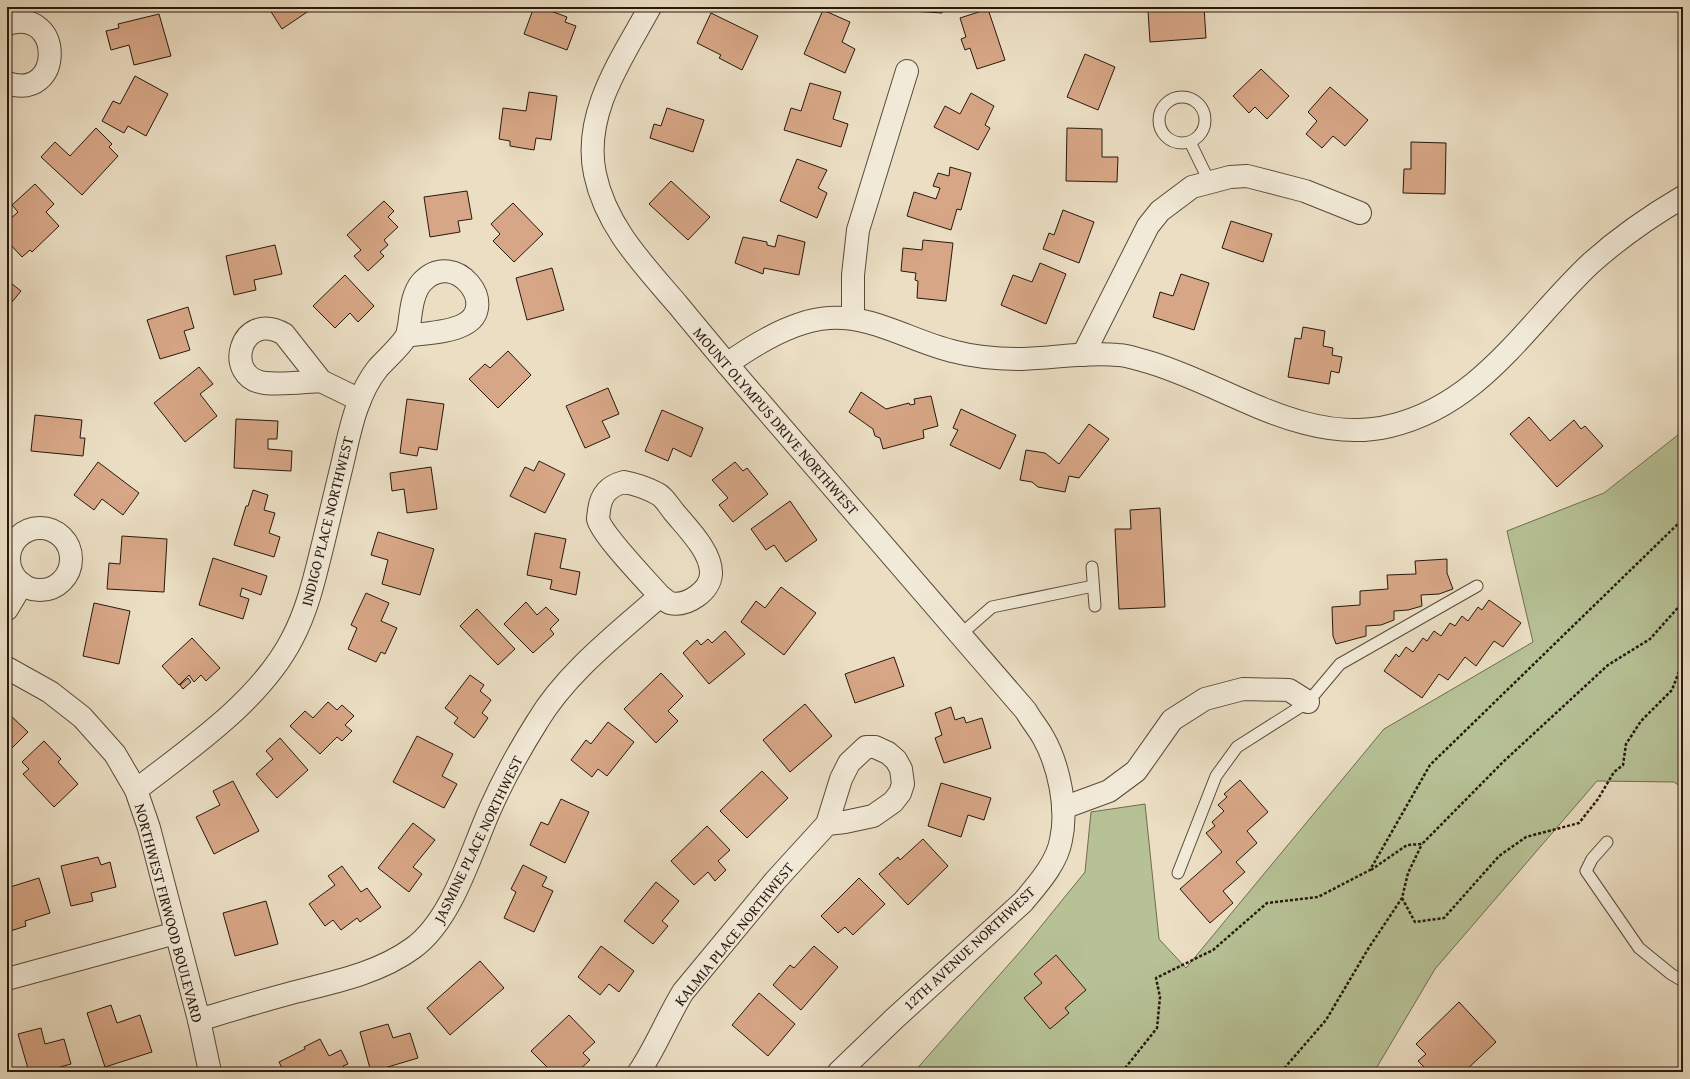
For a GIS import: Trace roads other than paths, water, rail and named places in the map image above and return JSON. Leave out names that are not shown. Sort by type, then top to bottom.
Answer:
[{"type":"street","name":"MOUNT OLYMPUS DRIVE NORTHWEST","points":[[650,7],[605,91],[596,121],[593,146],[594,173],[612,221],[627,244],[727,364],[1026,712],[1043,737],[1054,762],[1063,808]]},
{"type":"street","points":[[7,24],[24,22],[34,26],[42,31],[48,40],[51,50],[49,64],[41,77],[33,83],[9,90]]},
{"type":"street","points":[[853,318],[853,275],[858,230],[907,71]]},
{"type":"street","points":[[1083,355],[1148,226],[1160,211],[1192,186],[1230,176],[1247,176],[1305,191],[1360,213]]},
{"type":"street","points":[[727,364],[745,351],[782,331],[808,322],[827,318],[853,318],[924,343],[955,352],[1019,359],[1083,355],[1120,355],[1146,361],[1172,370],[1291,419],[1315,426],[1344,430],[1367,430],[1389,426],[1412,419],[1435,410],[1455,398],[1478,381],[1592,262],[1665,208],[1683,197]]},
{"type":"street","name":"INDIGO PLACE NORTHWEST","points":[[136,790],[206,735],[246,699],[267,677],[292,639],[313,588],[348,438],[360,400],[366,386],[376,370],[407,336]]},
{"type":"street","points":[[320,381],[360,400]]},
{"type":"street","points":[[624,482],[636,484],[660,494],[700,544],[707,558],[711,573],[709,582],[703,590],[693,598],[682,602],[670,602],[660,596],[604,532],[598,518],[604,492],[614,485],[624,482]]},
{"type":"street","points":[[7,609],[22,584]]},
{"type":"street","name":"JASMINE PLACE NORTHWEST","points":[[199,1020],[249,1004],[348,978],[384,965],[401,956],[426,938],[444,913],[491,806],[538,720],[563,688],[592,656],[660,596]]},
{"type":"street","name":"NORTHWEST FIRWOOD BOULEVARD","points":[[7,668],[50,692],[82,717],[115,754],[136,790],[150,828],[199,1020],[210,1072]]},
{"type":"street","points":[[1063,808],[1109,791],[1136,771],[1172,720],[1205,699],[1243,689],[1289,690],[1308,702]]},
{"type":"street","name":"12TH AVENUE NORTHWEST","points":[[839,1072],[894,1019],[1023,902],[1040,882],[1055,857],[1061,840],[1063,808]]},
{"type":"street","name":"KALMIA PLACE NORTHWEST","points":[[638,1072],[660,1036],[673,1008],[683,992],[775,881],[827,824]]},
{"type":"street","points":[[7,979],[176,933]]},
{"type":"lane","points":[[1187,98],[1194,100],[1200,105],[1203,112],[1205,119],[1204,126],[1196,139],[1190,142],[1182,144],[1174,142],[1167,138],[1159,125],[1160,113],[1166,103],[1172,99],[1187,98]]},
{"type":"lane","points":[[1190,142],[1209,181]]},
{"type":"lane","points":[[1092,567],[1095,606]]},
{"type":"lane","points":[[960,634],[992,607],[1093,586]]},
{"type":"lane","points":[[1178,872],[1216,776],[1237,747],[1308,702],[1340,664],[1477,586]]},
{"type":"lane","points":[[1607,842],[1592,859],[1586,871],[1639,948],[1683,981]]}]
